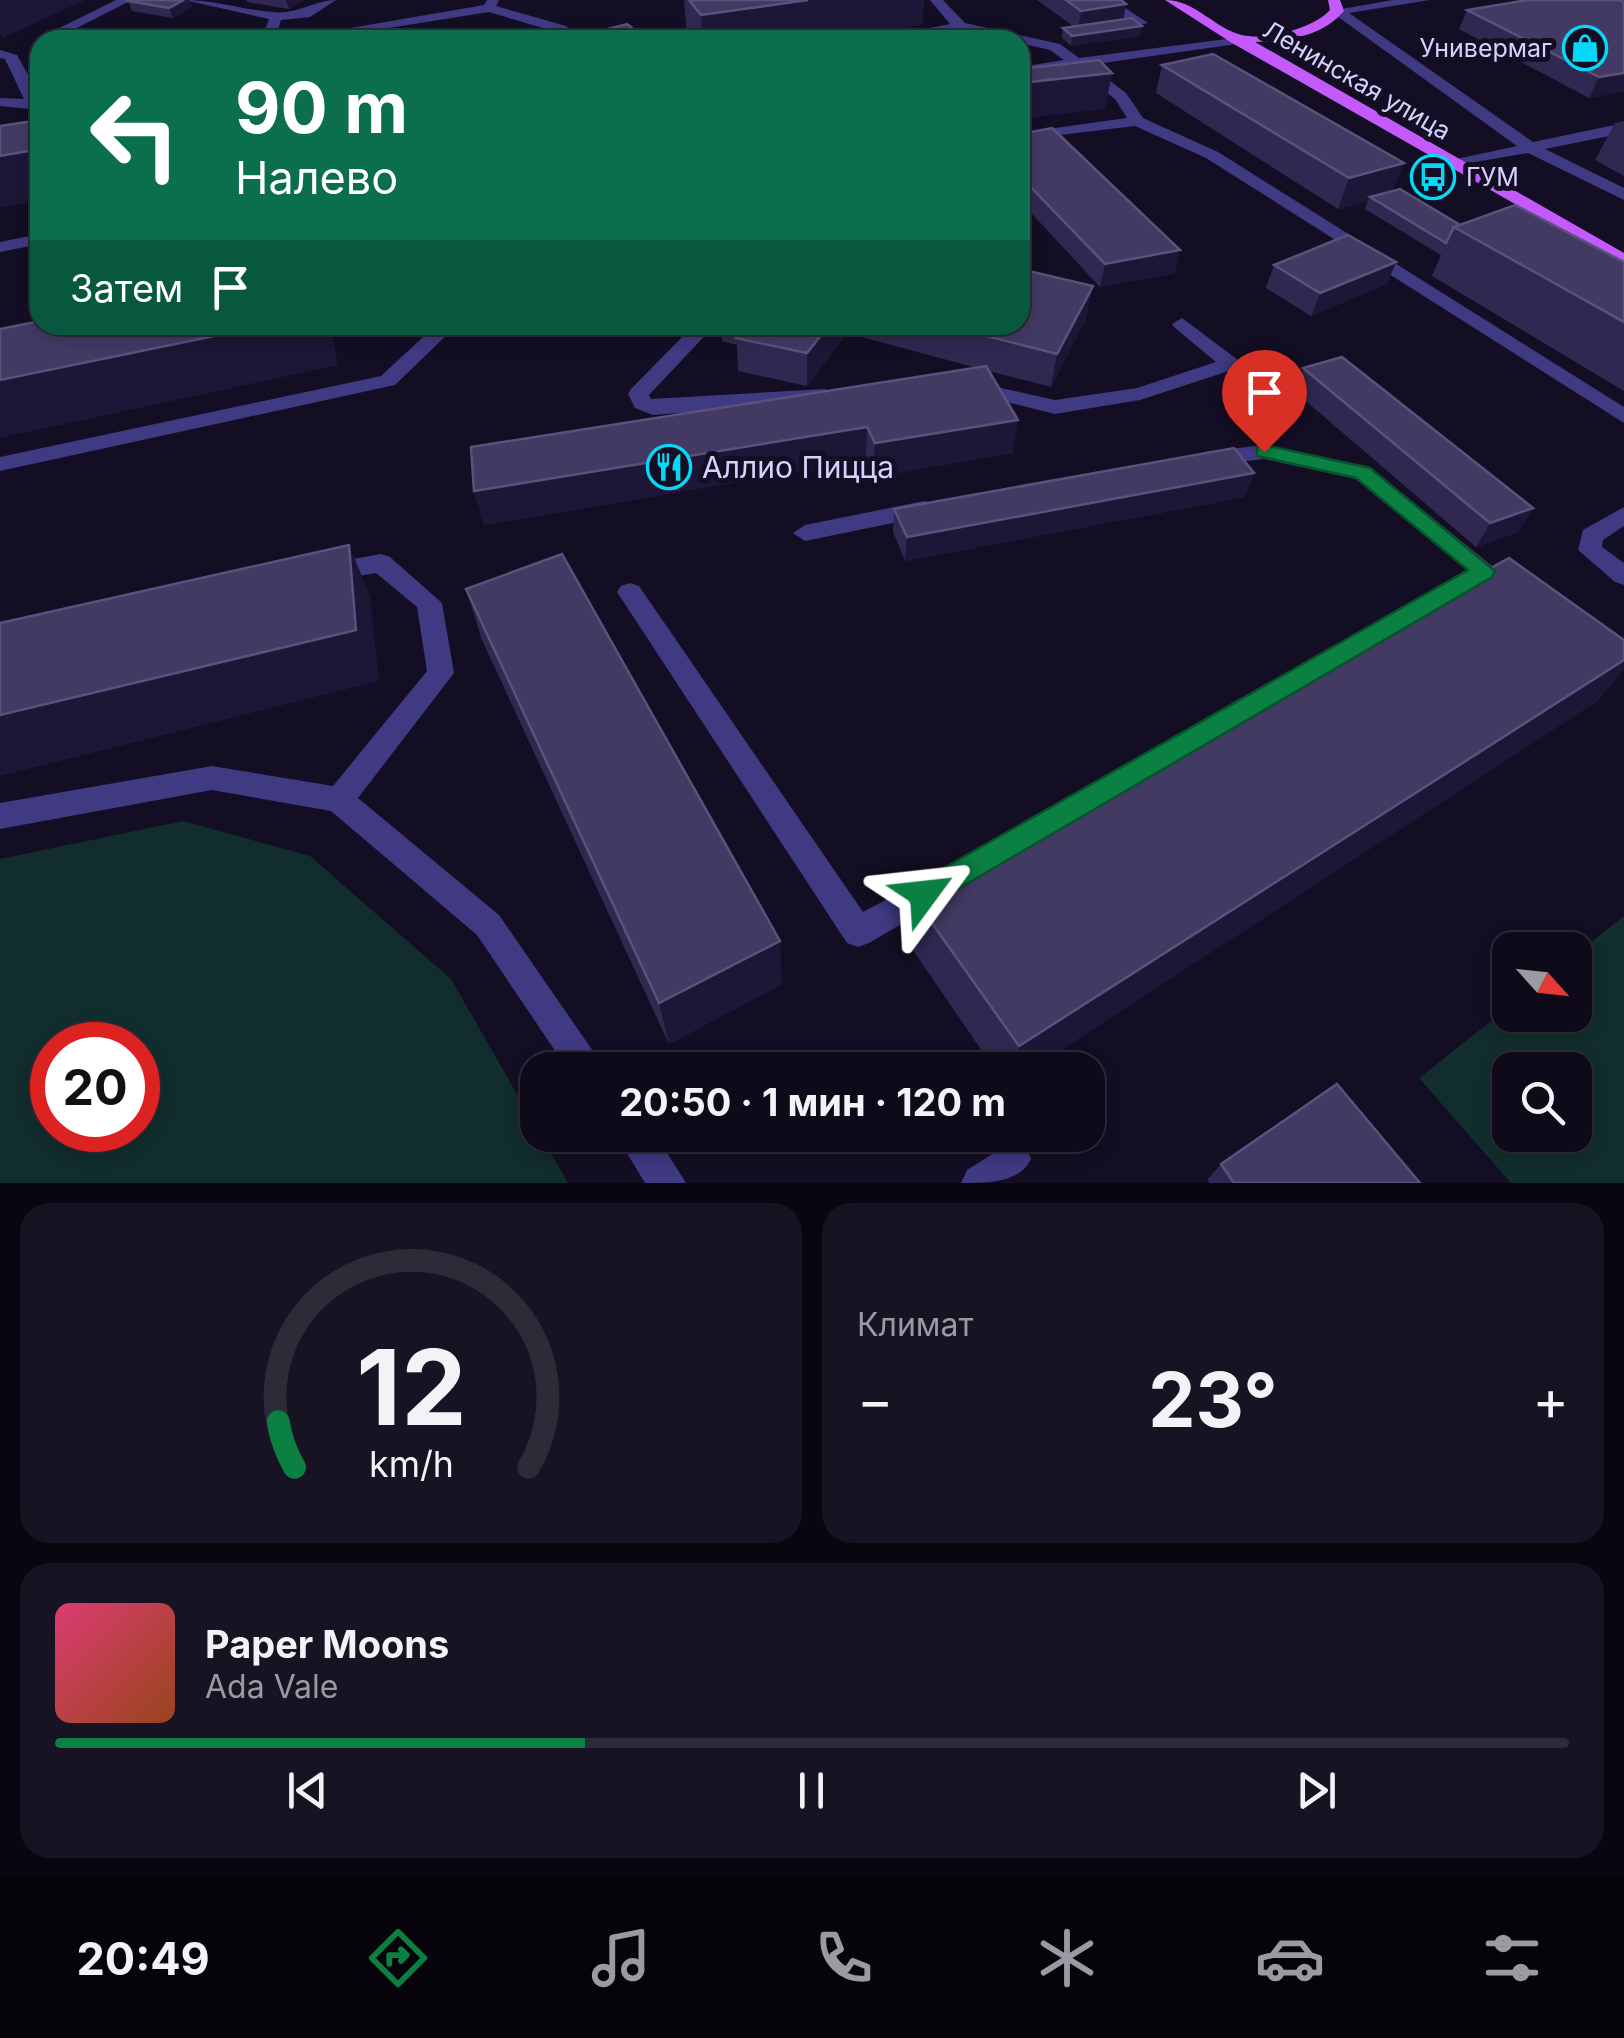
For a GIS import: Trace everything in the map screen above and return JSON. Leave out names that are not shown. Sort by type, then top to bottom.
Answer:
[{"type":"main road","name":"Ленинская улица","points":[[1171,0],[1453,164],[1547,226],[1624,262]]},
{"type":"main road","points":[[1237,40],[1312,30],[1329,22],[1336,5]]},
{"type":"street","points":[[62,30],[126,0]]},
{"type":"street","points":[[190,0],[276,17],[305,14],[330,0]]},
{"type":"street","points":[[936,0],[960,26]]},
{"type":"street","points":[[1104,0],[1141,23]]},
{"type":"street","points":[[1336,5],[1424,0]]},
{"type":"street","points":[[344,30],[491,4],[562,30]]},
{"type":"street","points":[[1336,5],[1530,148],[1624,195]]},
{"type":"street","points":[[271,30],[276,17]]},
{"type":"street","points":[[937,30],[960,26],[978,30]]},
{"type":"street","points":[[1030,70],[1237,40]]},
{"type":"street","points":[[1030,41],[1056,47],[1081,63],[1121,96],[1138,121],[1212,156],[1411,273],[1624,416]]},
{"type":"street","points":[[30,45],[5,55],[30,91]]},
{"type":"street","points":[[0,102],[30,102]]},
{"type":"street","points":[[1034,136],[1138,121]]},
{"type":"street","points":[[1453,164],[1624,128]]},
{"type":"street","points":[[0,247],[30,241]]},
{"type":"street","points":[[945,387],[964,386],[1055,407],[1140,394],[1232,364],[1182,324]]},
{"type":"street","points":[[0,464],[388,381],[436,335]]},
{"type":"street","points":[[694,335],[638,394],[642,403],[653,408],[846,393]]},
{"type":"street","points":[[1174,464],[1264,452],[1363,473],[1484,571],[1515,590]]},
{"type":"street","points":[[805,532],[954,503]]},
{"type":"street","points":[[1624,515],[1591,536],[1590,550],[1624,576]]},
{"type":"street","points":[[305,577],[381,562],[429,603],[441,673],[339,800]]},
{"type":"street","points":[[1366,639],[1484,571]]},
{"type":"street","points":[[630,592],[858,932],[960,873]]},
{"type":"street","points":[[0,816],[212,778],[339,800],[488,924],[577,1052]]},
{"type":"street","points":[[646,1152],[667,1183]]},
{"type":"street","points":[[980,1183],[1012,1159]]},
{"type":"green space","points":[[183,821],[310,856],[451,979],[520,1099],[520,1152],[550,1152],[568,1183],[0,1183],[0,859]]},
{"type":"green space","points":[[1624,916],[1624,1183],[1511,1183],[1419,1078],[1492,1020],[1492,1032],[1592,1032],[1592,941]]},
{"type":"building","points":[[130,0],[184,0],[169,8]]},
{"type":"building","points":[[689,0],[808,0],[701,15]]},
{"type":"building","points":[[1066,0],[1121,0],[1126,4],[1081,11]]},
{"type":"building","points":[[1528,0],[1624,2],[1624,73],[1599,77],[1467,10]]},
{"type":"building","points":[[1132,18],[1142,26],[1072,36],[1063,28]]},
{"type":"building","points":[[627,24],[634,30],[604,30]]},
{"type":"building","points":[[1213,54],[1404,163],[1349,178],[1162,65]]},
{"type":"building","points":[[1099,60],[1112,73],[1030,82],[1030,68]]},
{"type":"building","points":[[30,122],[30,151],[0,156],[0,126]]},
{"type":"building","points":[[1052,128],[1180,250],[1105,264],[1030,186],[1030,132]]},
{"type":"building","points":[[1400,189],[1460,225],[1454,227],[1446,243],[1370,197]]},
{"type":"building","points":[[1515,205],[1624,262],[1624,322],[1454,227]]},
{"type":"building","points":[[1348,235],[1396,262],[1320,293],[1274,265]]},
{"type":"building","points":[[1030,271],[1093,286],[1057,354],[983,335],[1030,335]]},
{"type":"building","points":[[30,323],[30,335],[219,335],[0,380],[0,329]]},
{"type":"building","points":[[739,335],[821,335],[807,353],[736,338]]},
{"type":"building","points":[[1342,357],[1533,508],[1490,523],[1303,368]]},
{"type":"building","points":[[986,366],[1018,420],[875,443],[867,427],[474,491],[471,447]]},
{"type":"building","points":[[1234,448],[1254,473],[907,537],[894,509]]},
{"type":"building","points":[[349,545],[356,630],[0,715],[0,623]]},
{"type":"building","points":[[562,554],[780,941],[659,1003],[466,589]]},
{"type":"building","points":[[1509,558],[1624,640],[1624,660],[1019,1046],[910,892]]},
{"type":"building","points":[[1337,1084],[1420,1183],[1234,1183],[1221,1164]]},
{"type":"place","name":"Универмаг","points":[[1585,48]]},
{"type":"place","name":"ГУМ","points":[[1433,177]]},
{"type":"place","name":"Аллио Пицца","points":[[669,467]]},
{"type":"route","points":[[924,894],[1484,571],[1363,473],[1264,452]]}]
